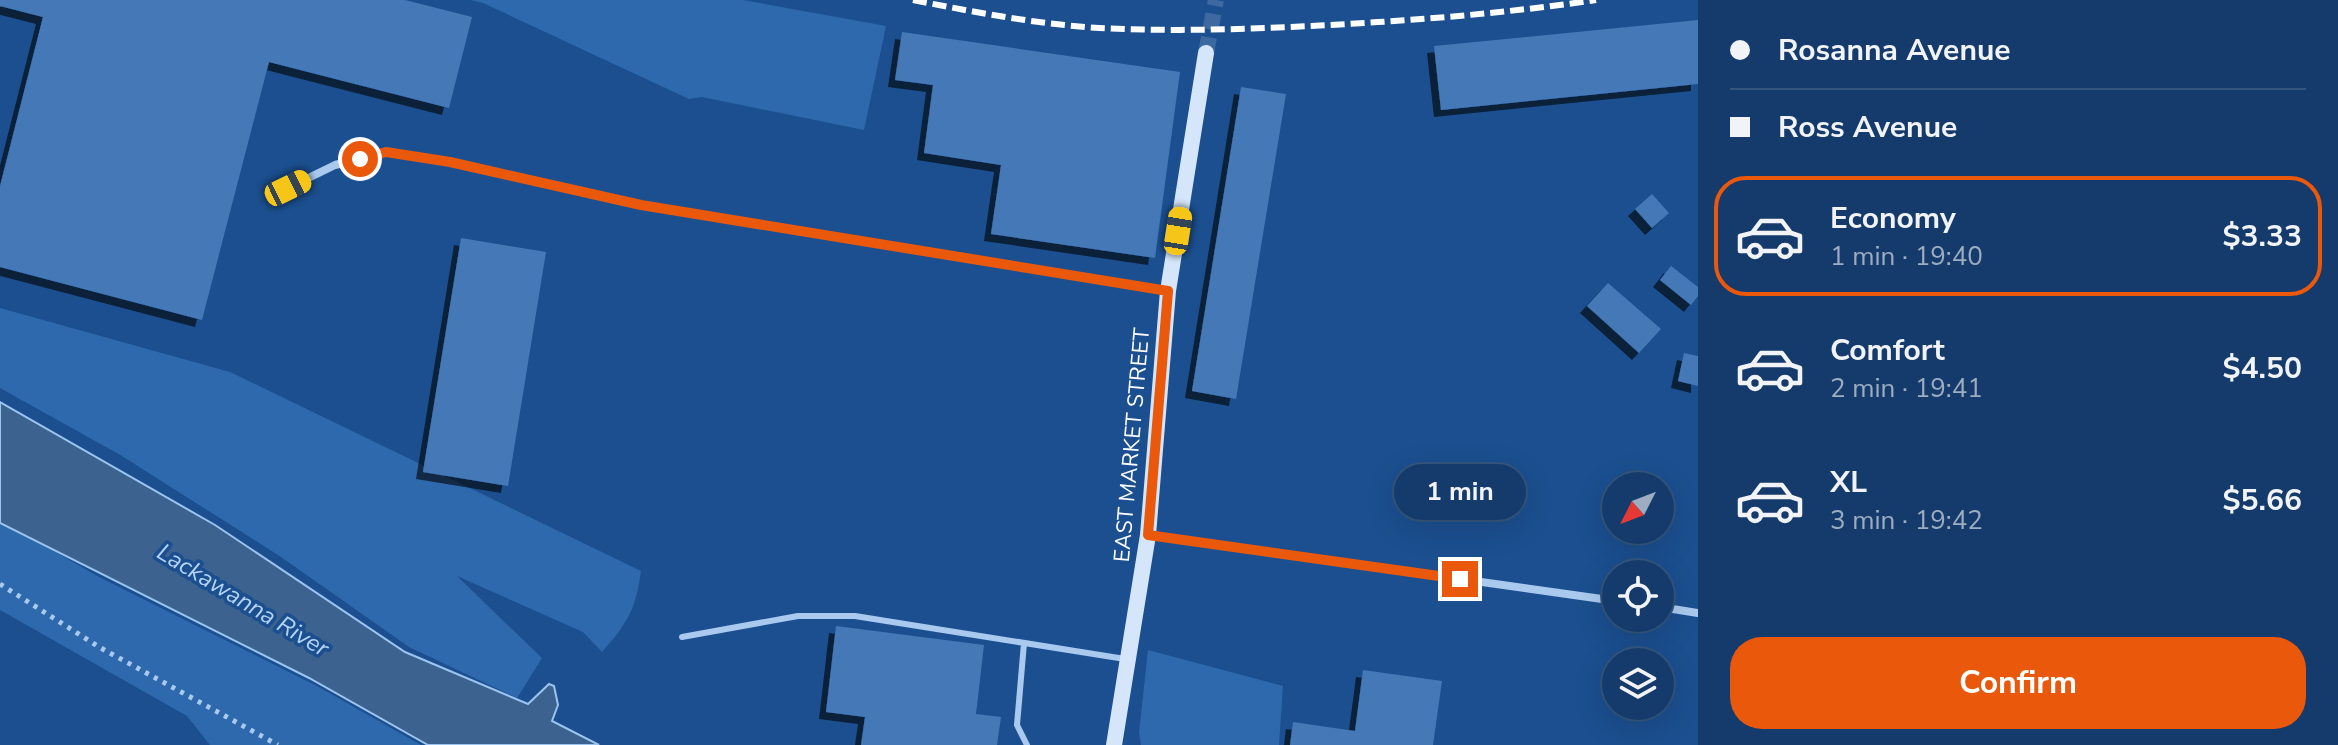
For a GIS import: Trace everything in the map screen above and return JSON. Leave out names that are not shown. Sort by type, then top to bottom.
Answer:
[{"type":"street","name":"EAST MARKET STREET","points":[[1114,745],[1148,535],[1168,291],[1206,53]]},
{"type":"street","points":[[288,188],[335,165],[386,152],[450,162],[641,205],[1168,291]]},
{"type":"street","points":[[1148,535],[1602,599]]},
{"type":"street","points":[[1674,609],[1698,613]]},
{"type":"lane","points":[[682,637],[798,616],[855,616],[1128,659]]},
{"type":"lane","points":[[1024,643],[1017,725],[1027,745]]},
{"type":"path","points":[[0,584],[99,647],[278,745]]},
{"type":"shaded area","points":[[471,0],[743,0],[886,26],[864,130],[702,97],[689,99]]},
{"type":"shaded area","points":[[0,308],[230,372],[641,571],[629,615],[602,652],[583,632],[457,576],[542,658],[517,698],[409,647],[281,557],[122,456],[0,388]]},
{"type":"shaded area","points":[[0,520],[99,577],[317,686],[421,745],[210,745],[187,716],[0,610]]},
{"type":"shaded area","points":[[1148,650],[1283,686],[1279,745],[1141,745],[1139,733]]},
{"type":"water","name":"Lackawanna River","points":[[0,402],[215,525],[405,652],[528,704],[549,684],[554,686],[558,705],[552,721],[599,745],[428,745],[309,678],[0,523]]},
{"type":"building","points":[[0,0],[405,0],[472,17],[449,108],[269,62],[202,320],[0,267],[0,186],[43,17],[0,6]]},
{"type":"building","points":[[1698,20],[1698,84],[1441,110],[1434,46]]},
{"type":"building","points":[[902,32],[1180,72],[1155,258],[991,234],[1001,165],[924,153],[933,85],[895,80]]},
{"type":"building","points":[[1241,87],[1286,94],[1236,399],[1192,391]]},
{"type":"building","points":[[1652,194],[1669,213],[1652,228],[1635,209]]},
{"type":"building","points":[[461,238],[546,252],[508,486],[423,472]]},
{"type":"building","points":[[1671,266],[1698,287],[1698,296],[1691,305],[1660,280]]},
{"type":"building","points":[[1608,283],[1661,329],[1639,353],[1587,306]]},
{"type":"building","points":[[1684,353],[1698,356],[1698,386],[1678,381]]},
{"type":"building","points":[[836,626],[984,645],[976,714],[1001,717],[997,745],[861,745],[865,717],[826,712]]},
{"type":"building","points":[[1363,670],[1442,681],[1433,745],[1290,745],[1293,722],[1355,731]]},
{"type":"tunnel","points":[[1206,53],[1216,0]]},
{"type":"railway","points":[[913,0],[1052,24],[1186,30],[1397,21],[1596,0]]},
{"type":"route","points":[[360,159],[386,152],[450,162],[641,205],[1168,291],[1148,535],[1460,579]]}]
